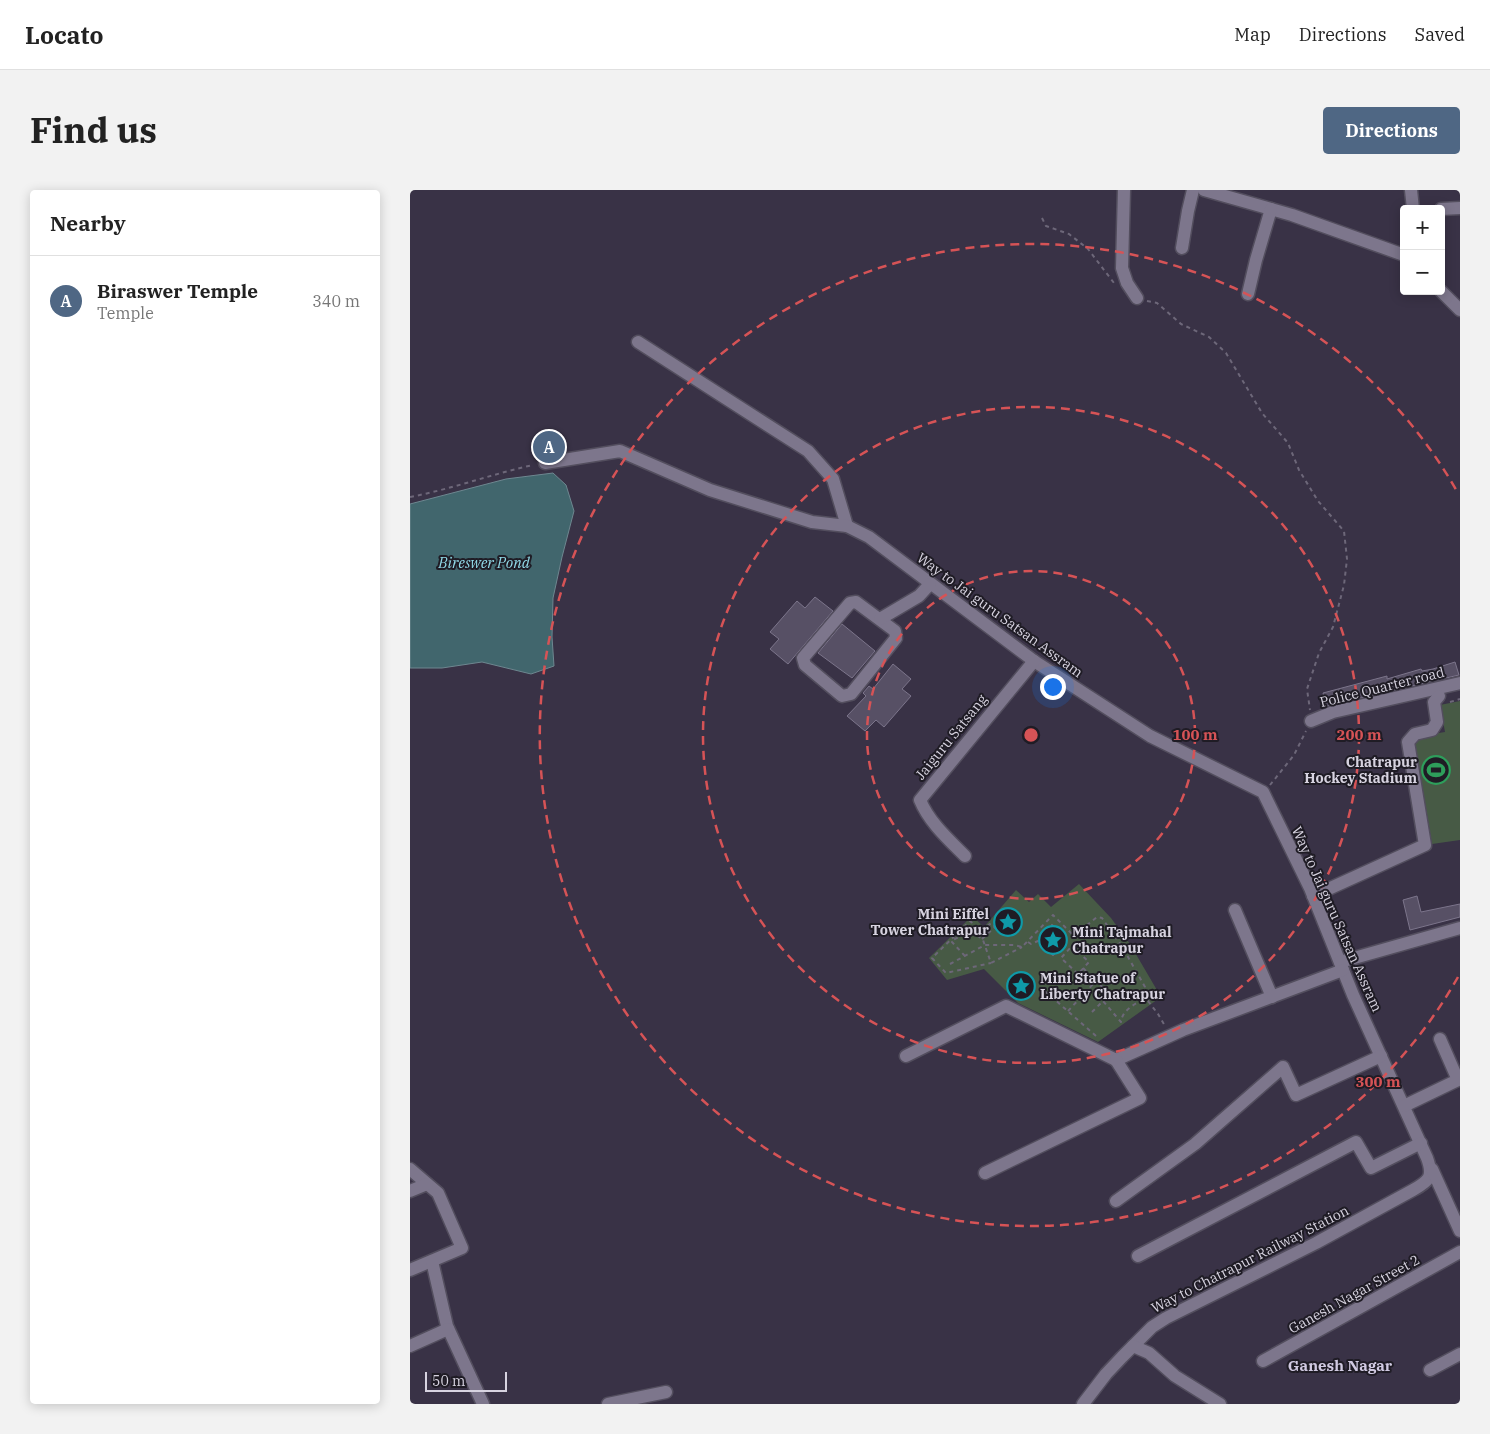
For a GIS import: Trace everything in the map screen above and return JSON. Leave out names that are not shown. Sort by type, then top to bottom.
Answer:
[{"type":"street","points":[[1124,190],[1122,268],[1127,283],[1137,298]]},
{"type":"street","points":[[1182,248],[1193,190]]},
{"type":"street","points":[[1204,190],[1292,215],[1400,254]]},
{"type":"street","points":[[1411,190],[1413,205]]},
{"type":"street","points":[[1445,209],[1460,208]]},
{"type":"street","points":[[1248,294],[1271,209]]},
{"type":"street","points":[[1445,295],[1460,310]]},
{"type":"street","points":[[545,463],[620,451],[710,490],[812,522],[847,526],[834,479],[808,451],[638,342]]},
{"type":"street","name":"Way to Jai guru Satsan Assram","points":[[847,526],[868,537],[1034,661],[1150,736],[1264,792],[1313,896],[1352,995],[1460,1231]]},
{"type":"street","points":[[880,619],[919,596],[930,584]]},
{"type":"street","points":[[856,602],[880,619],[895,632],[896,638],[851,694],[842,696],[805,665],[803,658],[850,603],[856,602]]},
{"type":"street","name":"Jaiguru Satsang","points":[[965,856],[938,829],[920,800],[1034,661]]},
{"type":"street","name":"Police Quarter road","points":[[1311,721],[1333,712],[1460,683]]},
{"type":"street","points":[[1313,896],[1425,844],[1408,742],[1415,734],[1432,730],[1437,722],[1434,702],[1439,696]]},
{"type":"street","points":[[1235,910],[1272,997]]},
{"type":"street","points":[[1116,1060],[1170,1036],[1272,997],[1342,966],[1460,928]]},
{"type":"street","points":[[906,1056],[1006,1006],[1116,1060],[1140,1098],[985,1174]]},
{"type":"street","points":[[1404,1106],[1458,1080],[1440,1039]]},
{"type":"street","points":[[1116,1201],[1195,1144],[1283,1067],[1296,1095],[1381,1056]]},
{"type":"street","points":[[1138,1256],[1356,1142],[1371,1168],[1420,1143]]},
{"type":"street","points":[[410,1169],[438,1193],[462,1248],[410,1270]]},
{"type":"street","name":"Way to Chatrapur Railway Station","points":[[1084,1404],[1106,1374],[1152,1327],[1166,1318],[1316,1243],[1426,1182],[1432,1169]]},
{"type":"street","points":[[410,1192],[427,1184]]},
{"type":"street","name":"Ganesh Nagar Street 2","points":[[1263,1362],[1460,1252]]},
{"type":"street","points":[[432,1261],[448,1329],[482,1404]]},
{"type":"street","points":[[410,1346],[448,1329]]},
{"type":"street","points":[[1133,1346],[1149,1353],[1175,1376],[1220,1404]]},
{"type":"street","points":[[1430,1370],[1460,1354]]},
{"type":"street","points":[[608,1404],[666,1392]]},
{"type":"path","points":[[1042,218],[1046,226],[1069,234],[1088,249],[1116,286]]},
{"type":"path","points":[[1137,298],[1157,303],[1181,324],[1209,336],[1226,352],[1262,413],[1288,443],[1299,470],[1318,501],[1344,531],[1348,560],[1344,586],[1332,627],[1318,653],[1307,689],[1311,721],[1294,755],[1264,792]]},
{"type":"path","points":[[410,497],[545,463]]},
{"type":"path","points":[[982,939],[995,927],[991,922],[982,931],[970,921],[932,958],[946,973],[991,963],[1022,947],[1053,915],[1074,936],[1097,917],[1102,918],[1123,948],[1145,987],[1146,993],[1150,997],[1148,1001]]},
{"type":"path","points":[[1027,942],[1031,944],[1038,941],[1052,925],[1067,939],[1053,955],[1038,941]]},
{"type":"path","points":[[965,956],[951,941],[964,935],[967,927],[982,939],[991,963]]},
{"type":"path","points":[[950,964],[985,945],[1014,945],[1022,947]]},
{"type":"path","points":[[1072,946],[1089,962],[1083,968],[1078,974],[1061,958],[1072,946]]},
{"type":"path","points":[[1060,947],[1066,953]]},
{"type":"path","points":[[1083,968],[1096,981],[1115,995],[1148,1001],[1158,1014],[1170,1036]]},
{"type":"path","points":[[1068,1011],[1096,981]]},
{"type":"path","points":[[1045,991],[1096,1036]]},
{"type":"path","points":[[1092,1012],[1103,1001],[1121,1022],[1121,1017],[1126,1010],[1142,999],[1142,994],[1146,993]]},
{"type":"shaded area","name":"Chatrapur Hockey Stadium","points":[[1460,701],[1460,840],[1432,844],[1414,737],[1445,732],[1440,705]]},
{"type":"shaded area","points":[[1079,884],[1111,918],[1130,944],[1161,997],[1098,1042],[1018,1003],[984,969],[947,980],[929,958],[972,916],[984,927],[1016,890],[1029,902],[1038,894],[1051,907]]},
{"type":"water","name":"Bireswer Pond","points":[[553,473],[566,485],[574,511],[553,598],[552,637],[554,666],[531,674],[482,662],[442,668],[410,668],[410,504],[506,479]]},
{"type":"building","points":[[815,597],[833,611],[788,664],[770,649],[779,639],[770,632],[797,601],[805,608]]},
{"type":"building","points":[[842,624],[875,651],[852,678],[818,653]]},
{"type":"building","points":[[1455,662],[1459,675],[1326,706],[1323,693],[1387,676],[1387,679]]},
{"type":"building","points":[[893,664],[911,679],[902,689],[911,696],[884,727],[876,720],[865,731],[847,716],[866,696],[863,693],[869,686],[873,689]]},
{"type":"building","points":[[1417,896],[1421,912],[1460,904],[1460,917],[1410,930],[1403,900]]},
{"type":"place","name":"Biraswer Temple","points":[[549,447]]},
{"type":"place","name":"Chatrapur Hockey Stadium","points":[[1436,770]]},
{"type":"place","name":"Mini Eiffel Tower Chatrapur","points":[[1008,922]]},
{"type":"place","name":"Mini Tajmahal Chatrapur","points":[[1053,940]]},
{"type":"place","name":"Mini Statue of Liberty Chatrapur","points":[[1021,986]]},
{"type":"district","name":"Ganesh Nagar","points":[[1340,1366]]}]
